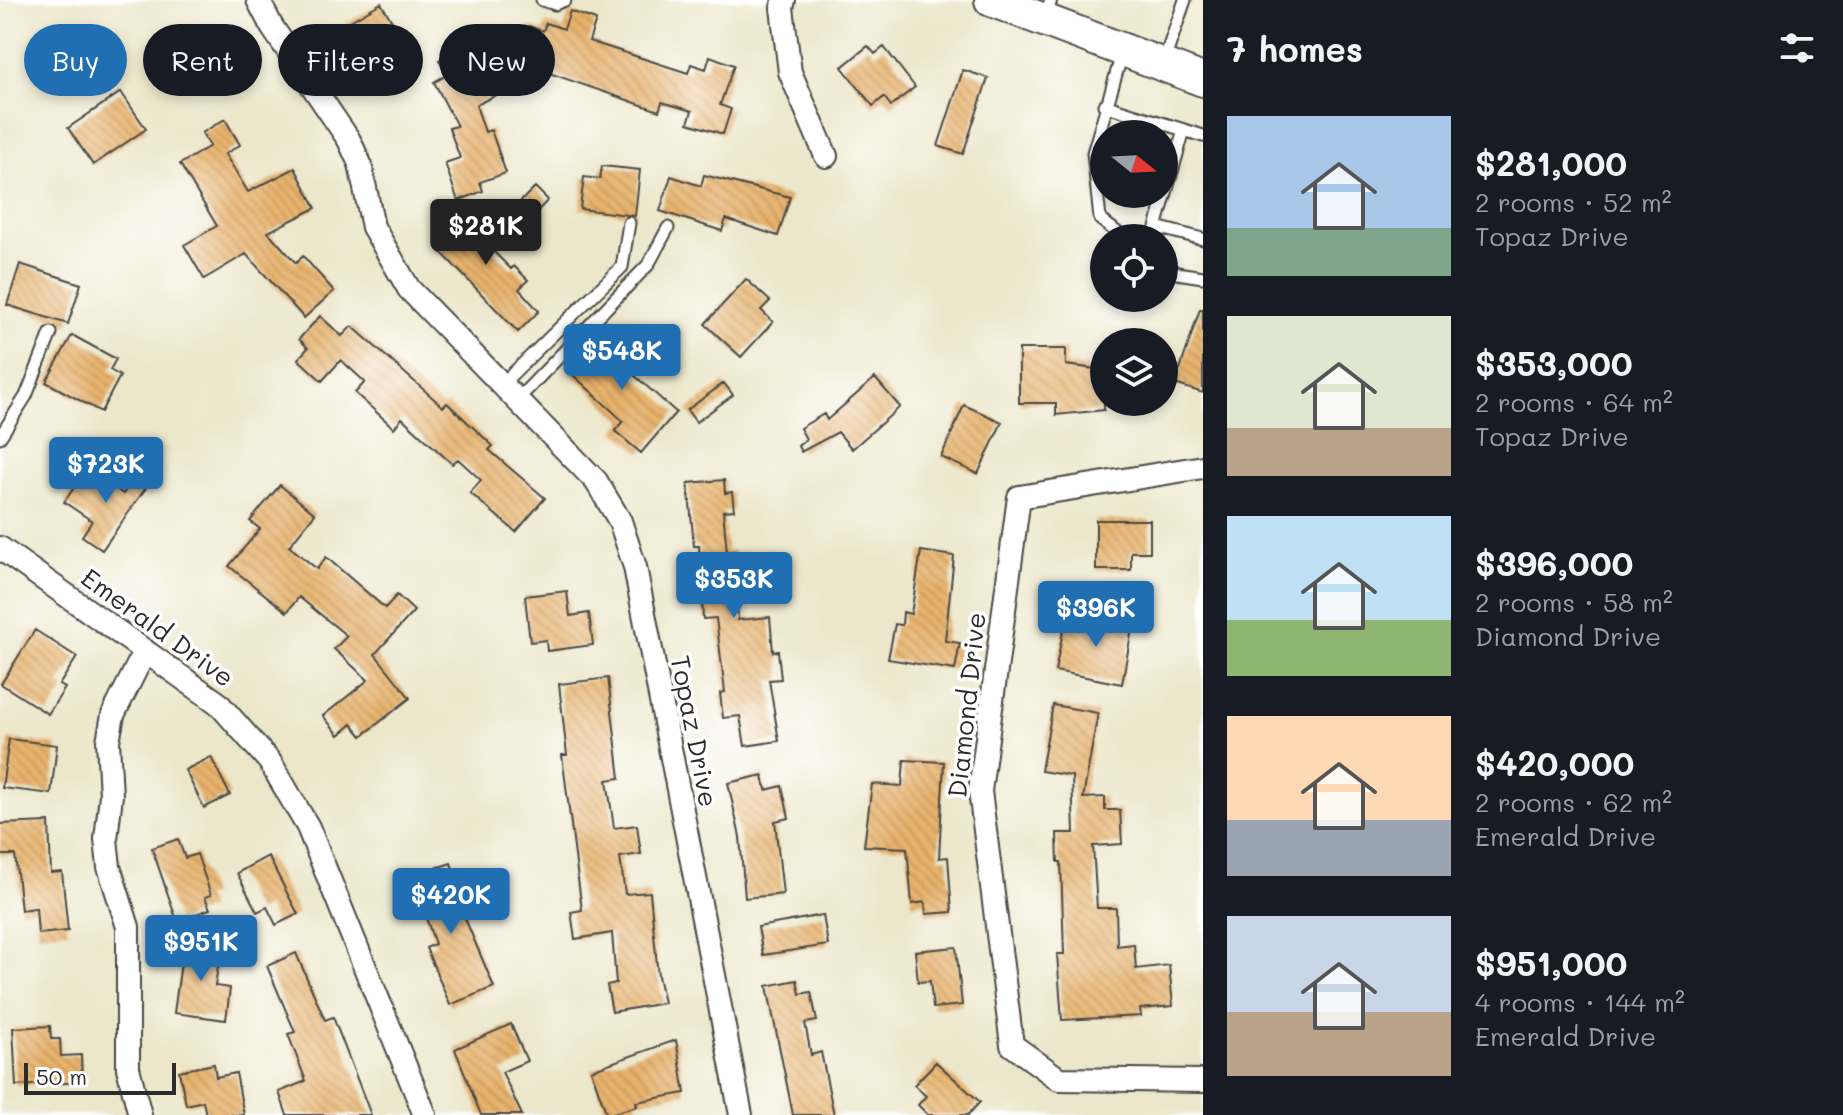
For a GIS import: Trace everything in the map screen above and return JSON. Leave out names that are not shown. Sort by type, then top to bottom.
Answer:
[{"type":"main road","points":[[991,0],[1048,10],[1124,50],[1203,80]]},
{"type":"street","name":"Topaz Drive","points":[[258,0],[272,27],[349,140],[360,164],[373,227],[409,289],[596,481],[620,521],[635,567],[741,1115]]},
{"type":"street","points":[[784,0],[782,8],[790,72],[826,156]]},
{"type":"street","name":"Diamond Drive","points":[[1203,467],[1019,497],[980,791],[1012,1045],[1059,1079],[1203,1081]]},
{"type":"street","name":"Emerald Drive","points":[[0,548],[218,703],[277,775],[308,827],[425,1115]]},
{"type":"street","points":[[140,1115],[128,1068],[128,927],[109,867],[106,839],[111,795],[108,741],[113,715],[145,651]]},
{"type":"lane","points":[[542,0],[555,4],[565,0]]},
{"type":"lane","points":[[1163,65],[1185,0]]},
{"type":"lane","points":[[1106,224],[1100,219],[1093,153],[1104,105],[1124,50]]},
{"type":"lane","points":[[1104,105],[1203,136]]},
{"type":"lane","points":[[1156,224],[1184,130]]},
{"type":"lane","points":[[510,392],[622,267],[629,223]]},
{"type":"lane","points":[[510,392],[648,265],[668,228]]},
{"type":"lane","points":[[1178,235],[1203,239]]},
{"type":"lane","points":[[1178,273],[1203,277]]},
{"type":"lane","points":[[0,437],[26,396],[51,333]]},
{"type":"building","points":[[381,3],[394,24],[345,24]]},
{"type":"building","points":[[570,11],[596,20],[589,41],[688,73],[691,64],[706,69],[710,56],[734,65],[720,105],[731,109],[723,134],[688,123],[692,111],[662,102],[659,111],[555,75],[555,26],[564,29]]},
{"type":"building","points":[[868,46],[875,54],[884,47],[915,87],[891,106],[884,97],[873,106],[842,67]]},
{"type":"building","points":[[963,70],[988,78],[963,154],[938,146]]},
{"type":"building","points":[[115,96],[124,96],[146,129],[93,165],[68,128]]},
{"type":"building","points":[[441,96],[494,96],[476,105],[485,132],[491,130],[506,173],[480,182],[483,191],[458,201],[445,163],[460,158],[449,128],[457,126]]},
{"type":"building","points":[[225,119],[240,145],[225,154],[248,192],[295,168],[316,208],[268,232],[296,263],[303,256],[334,291],[304,318],[246,254],[204,279],[184,245],[217,226],[180,164],[210,146],[202,133]]},
{"type":"building","points":[[602,166],[640,170],[635,216],[580,209],[584,177],[600,179]]},
{"type":"building","points":[[704,175],[790,197],[778,236],[726,219],[722,231],[660,211],[671,176],[701,186]]},
{"type":"building","points":[[535,187],[548,200],[523,226],[509,213]]},
{"type":"building","points":[[461,204],[498,238],[489,247],[511,269],[514,266],[528,280],[519,289],[539,311],[518,332],[440,251],[449,240],[437,229]]},
{"type":"building","points":[[20,264],[81,284],[68,324],[7,305]]},
{"type":"building","points":[[746,279],[770,301],[761,310],[773,322],[741,357],[705,324]]},
{"type":"building","points":[[1200,309],[1203,309],[1203,393],[1178,385],[1178,375]]},
{"type":"building","points":[[320,316],[342,336],[352,326],[443,407],[447,403],[493,446],[489,450],[545,498],[516,532],[470,493],[481,480],[458,459],[452,464],[402,418],[394,428],[355,393],[365,382],[341,360],[322,381],[298,359],[308,348],[299,339]]},
{"type":"building","points":[[596,331],[638,370],[634,375],[676,412],[641,453],[615,431],[623,421],[571,373],[580,363],[572,356]]},
{"type":"building","points":[[72,335],[116,359],[110,370],[120,376],[101,412],[46,382]]},
{"type":"building","points":[[1019,349],[1066,349],[1066,365],[1090,368],[1090,411],[1056,415],[1056,403],[1019,403]]},
{"type":"building","points":[[875,378],[900,407],[852,449],[838,432],[801,452],[798,446],[806,439],[800,428],[824,414],[827,420]]},
{"type":"building","points":[[724,383],[733,395],[696,422],[687,410]]},
{"type":"building","points":[[964,405],[1002,422],[978,474],[941,457]]},
{"type":"building","points":[[142,466],[155,475],[102,550],[82,536],[92,521],[64,502],[81,478],[92,485],[98,476],[123,494]]},
{"type":"building","points":[[724,480],[725,493],[732,492],[734,510],[723,511],[727,552],[734,551],[738,620],[770,617],[773,652],[778,651],[781,679],[769,680],[779,741],[745,746],[740,716],[723,718],[720,693],[725,692],[716,618],[703,619],[699,546],[694,546],[688,483]]},
{"type":"building","points":[[280,485],[315,514],[289,546],[317,569],[326,557],[385,608],[397,595],[414,611],[375,654],[410,698],[362,736],[352,724],[339,735],[323,716],[368,680],[334,649],[347,636],[299,597],[287,612],[229,566],[260,529],[250,521]]},
{"type":"building","points":[[1096,520],[1150,520],[1150,552],[1131,552],[1131,570],[1096,570]]},
{"type":"building","points":[[921,551],[954,556],[945,641],[960,643],[955,670],[888,659],[895,624],[902,625],[903,612],[911,614]]},
{"type":"building","points":[[567,591],[570,616],[589,613],[593,645],[547,651],[546,640],[530,642],[525,596]]},
{"type":"building","points":[[1081,613],[1133,623],[1122,684],[1055,671],[1064,627],[1078,629]]},
{"type":"building","points":[[35,630],[77,657],[59,685],[65,688],[48,714],[1,684]]},
{"type":"building","points":[[608,678],[620,778],[607,780],[614,828],[637,825],[641,854],[620,857],[625,894],[650,892],[658,976],[664,1003],[612,1012],[607,985],[616,983],[612,933],[575,939],[571,912],[582,910],[562,755],[567,755],[559,684]]},
{"type":"building","points":[[1053,705],[1098,713],[1083,798],[1105,797],[1105,810],[1120,810],[1122,844],[1093,846],[1097,908],[1116,908],[1117,946],[1134,944],[1136,969],[1169,965],[1173,1006],[1140,1009],[1141,1016],[1062,1020],[1057,954],[1064,954],[1057,833],[1074,833],[1072,776],[1041,771]]},
{"type":"building","points":[[9,739],[57,745],[51,794],[2,788]]},
{"type":"building","points":[[211,757],[230,795],[204,808],[185,770]]},
{"type":"building","points":[[904,760],[944,762],[939,858],[948,857],[952,912],[926,914],[925,902],[912,904],[907,848],[864,846],[872,784],[902,786]]},
{"type":"building","points":[[763,775],[766,790],[782,786],[789,818],[775,821],[783,894],[745,898],[740,837],[728,783]]},
{"type":"building","points":[[49,822],[51,873],[62,872],[68,931],[38,934],[36,908],[21,910],[15,855],[0,855],[0,824]]},
{"type":"building","points":[[178,839],[185,858],[197,854],[211,895],[205,897],[210,909],[177,921],[152,848]]},
{"type":"building","points":[[268,856],[298,914],[276,925],[267,907],[257,912],[237,873]]},
{"type":"building","points":[[451,863],[468,915],[464,916],[494,987],[450,1005],[426,948],[435,944],[412,876]]},
{"type":"building","points":[[823,915],[828,945],[763,955],[758,927]]},
{"type":"building","points":[[184,941],[221,946],[215,986],[230,988],[226,1020],[174,1013]]},
{"type":"building","points":[[956,947],[962,1005],[933,1008],[930,981],[918,982],[915,951]]},
{"type":"building","points":[[296,953],[325,1020],[333,1017],[371,1115],[287,1115],[279,1092],[306,1081],[288,1034],[295,1032],[267,966]]},
{"type":"building","points":[[797,980],[800,994],[811,992],[817,1021],[805,1023],[811,1055],[821,1052],[834,1115],[793,1115],[767,986]]},
{"type":"building","points":[[511,1024],[527,1061],[502,1072],[522,1115],[481,1115],[455,1049]]},
{"type":"building","points":[[50,1026],[51,1039],[60,1039],[61,1056],[81,1055],[82,1082],[16,1086],[13,1028]]},
{"type":"building","points":[[676,1040],[685,1093],[636,1102],[637,1106],[607,1115],[591,1070]]},
{"type":"building","points":[[936,1062],[980,1102],[968,1115],[928,1115],[918,1105],[926,1096],[914,1085]]},
{"type":"building","points":[[214,1064],[216,1077],[236,1073],[244,1115],[206,1115],[203,1101],[186,1105],[179,1071]]}]
